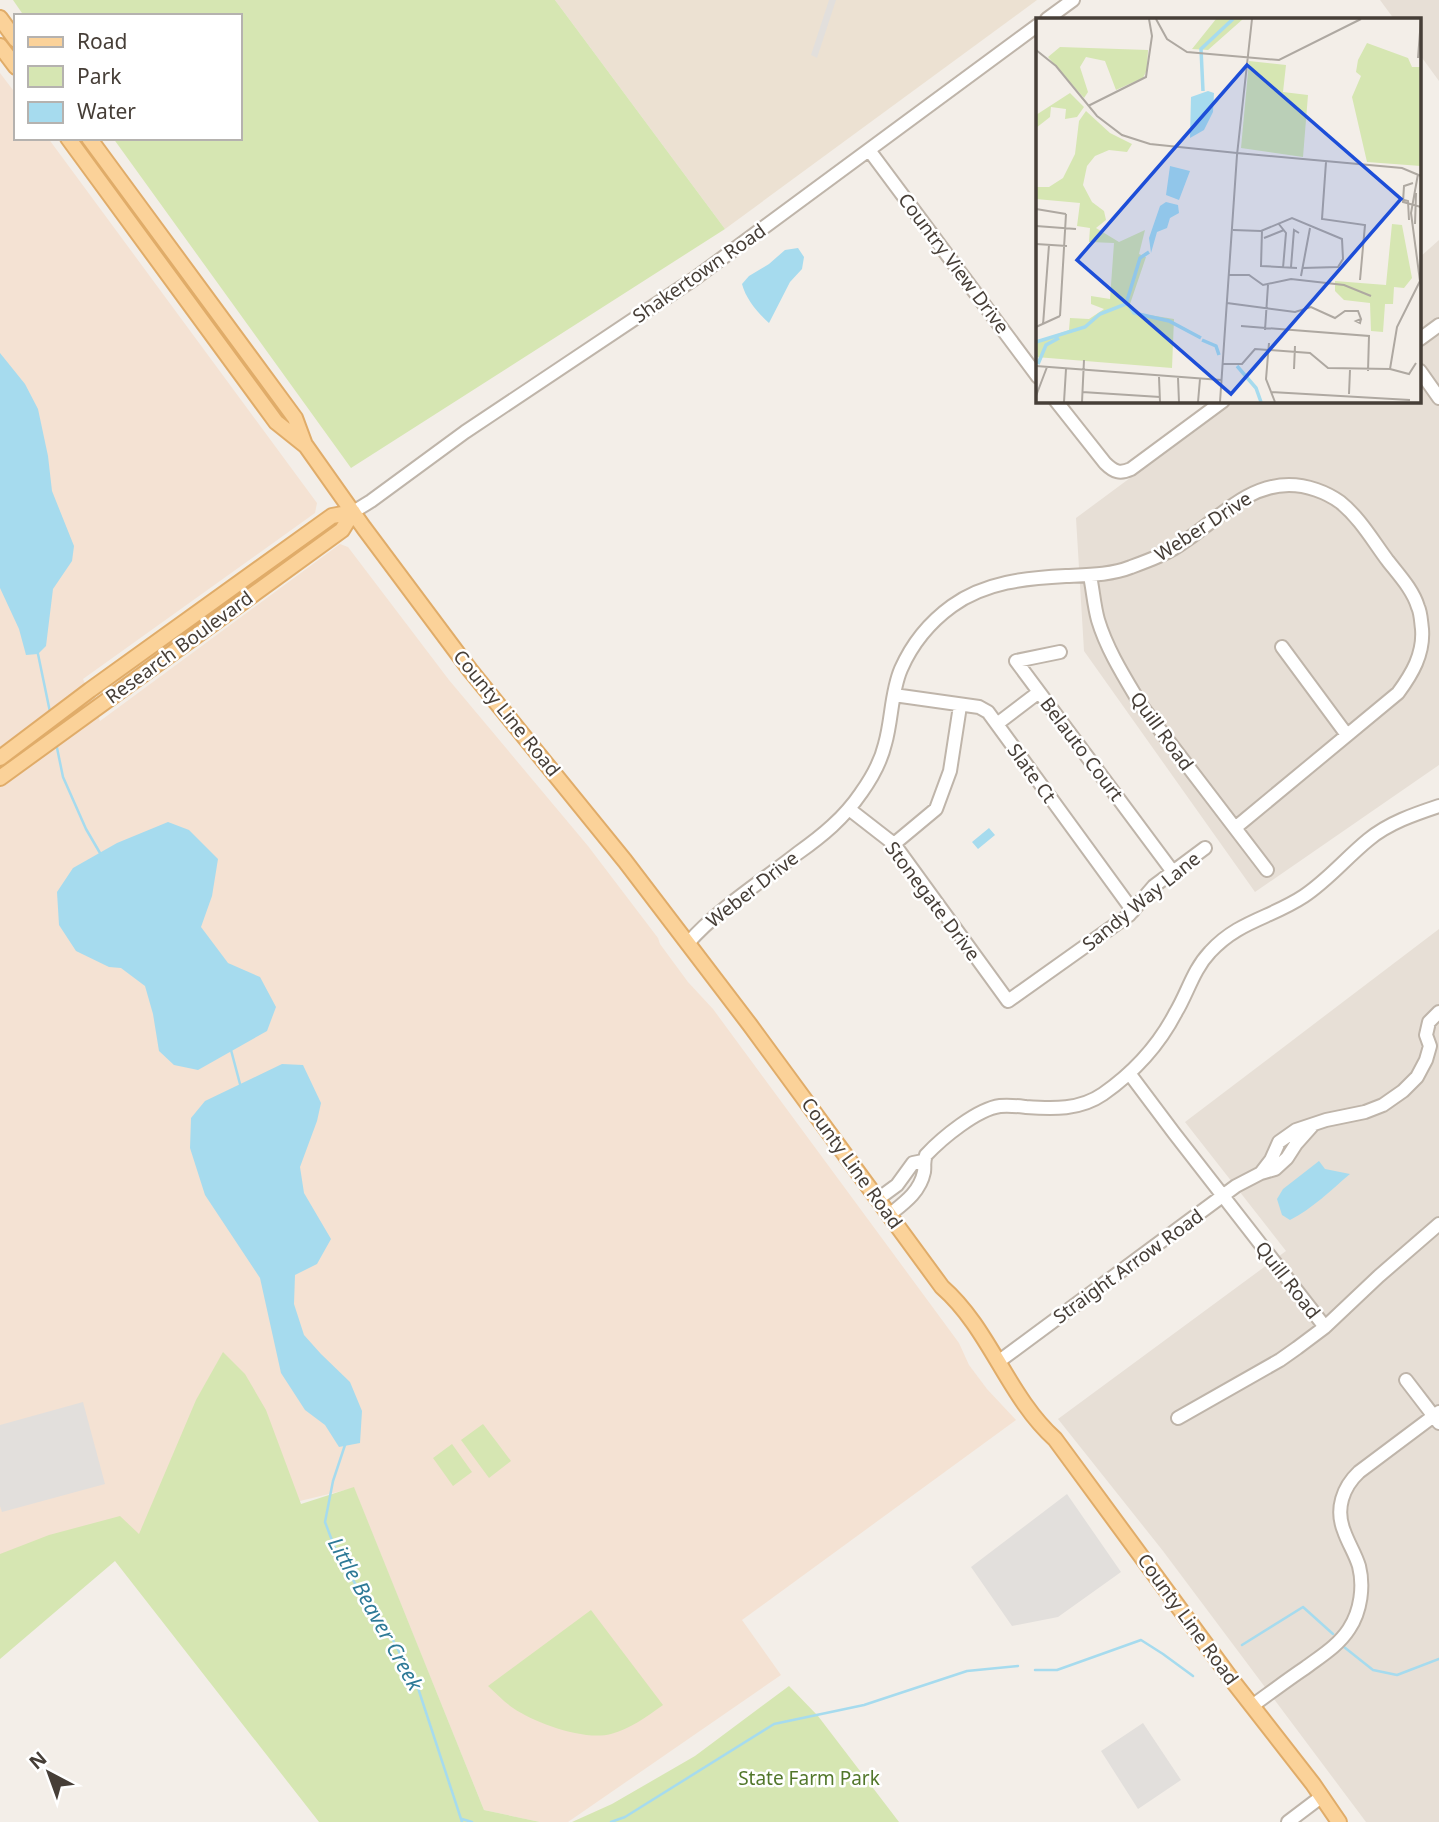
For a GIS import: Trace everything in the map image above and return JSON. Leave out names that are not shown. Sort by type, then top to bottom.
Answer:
[{"type":"main road","points":[[0,18],[14,37]]},
{"type":"main road","points":[[0,46],[14,64]]},
{"type":"main road","points":[[69,140],[276,422],[306,446]]},
{"type":"main road","points":[[90,140],[295,418],[306,446],[353,512]]},
{"type":"main road","points":[[157,258],[170,248]]},
{"type":"main road","name":"Research Boulevard","points":[[0,758],[332,516],[353,512]]},
{"type":"main road","name":"Research Boulevard","points":[[0,778],[342,530],[353,512]]},
{"type":"main road","name":"County Line Road","points":[[353,512],[470,670],[688,943],[942,1287],[953,1296],[989,1345],[1007,1378],[1339,1822]]},
{"type":"street","points":[[1048,18],[1073,0]]},
{"type":"street","name":"Shakertown Road","points":[[353,512],[465,432],[694,279],[1036,26]]},
{"type":"street","name":"Country View Drive","points":[[869,150],[1036,374]]},
{"type":"street","points":[[1422,338],[1439,325]]},
{"type":"street","points":[[1422,375],[1439,398]]},
{"type":"street","points":[[1057,402],[1111,470],[1123,473],[1131,470],[1222,402]]},
{"type":"street","name":"Weber Drive","points":[[688,943],[705,924],[843,817],[861,794],[885,745],[900,671],[913,646],[932,622],[970,594],[996,584],[1090,576],[1126,569],[1159,556],[1184,542],[1243,499],[1264,488],[1290,485],[1310,488],[1339,501],[1353,514],[1410,591],[1419,607],[1422,632],[1420,653],[1412,674],[1398,694],[1235,828]]},
{"type":"street","name":"Quill Road","points":[[1090,576],[1097,618],[1123,676],[1266,870]]},
{"type":"street","points":[[1282,647],[1347,735]]},
{"type":"street","name":"Belauto Court","points":[[1060,652],[1016,661],[1173,872]]},
{"type":"street","points":[[997,724],[1039,692]]},
{"type":"street","name":"Slate Ct","points":[[894,695],[979,707],[988,712],[1133,911]]},
{"type":"street","points":[[894,844],[936,809],[950,771],[960,706]]},
{"type":"street","points":[[878,1199],[897,1185],[913,1163],[923,1161],[932,1149],[974,1115],[1007,1105],[1042,1108],[1074,1106],[1103,1094],[1129,1073],[1161,1038],[1198,967],[1225,937],[1306,895],[1370,838],[1401,820],[1439,806]]},
{"type":"street","name":"Stonegate Drive","points":[[849,809],[894,844],[1008,1001]]},
{"type":"street","name":"Sandy Way Lane","points":[[1008,1001],[1129,915],[1154,886],[1205,849]]},
{"type":"street","name":"Straight Arrow Road","points":[[998,1362],[1236,1186],[1275,1169],[1312,1126],[1326,1120],[1365,1112],[1383,1105],[1403,1091],[1417,1077],[1426,1060],[1434,1042],[1426,1035],[1429,1022],[1439,1012]]},
{"type":"street","name":"Quill Road","points":[[1129,1073],[1325,1327]]},
{"type":"street","points":[[889,1215],[912,1196],[920,1184],[924,1171],[923,1161]]},
{"type":"street","points":[[1178,1418],[1280,1360],[1325,1327],[1439,1224]]},
{"type":"street","points":[[1252,1706],[1327,1653],[1349,1629],[1359,1606],[1361,1581],[1359,1565],[1342,1527],[1340,1507],[1344,1492],[1359,1472],[1437,1417],[1406,1380]]},
{"type":"street","points":[[1288,1822],[1321,1797]]},
{"type":"shaded area","points":[[555,0],[1037,0],[725,229]]},
{"type":"shaded area","points":[[829,0],[836,0],[817,58],[811,55]]},
{"type":"shaded area","points":[[1380,0],[1439,0],[1439,81],[1422,58],[1422,18],[1393,18]]},
{"type":"shaded area","points":[[0,73],[14,91],[14,140],[49,140],[317,503],[315,513],[83,679],[100,721],[340,544],[348,547],[449,680],[588,846],[688,982],[713,1009],[959,1343],[969,1365],[1016,1420],[742,1620],[781,1675],[568,1822],[540,1822],[484,1810],[354,1488],[0,1573]]},
{"type":"shaded area","points":[[1439,240],[1439,765],[1255,892],[1084,651],[1076,518],[1233,402],[1422,402],[1422,255]]},
{"type":"shaded area","points":[[1439,929],[1439,1822],[1366,1822],[1163,1551],[1058,1419],[1286,1251],[1185,1122]]},
{"type":"shaded area","points":[[83,1402],[105,1484],[2,1512],[0,1425]]},
{"type":"shaded area","points":[[1067,1494],[1121,1572],[1058,1617],[1012,1626],[971,1567]]},
{"type":"shaded area","points":[[1143,1723],[1181,1780],[1138,1809],[1101,1751]]},
{"type":"green space","points":[[13,0],[555,0],[725,229],[351,468],[114,140],[242,140],[242,14],[23,14]]},
{"type":"green space","points":[[223,1352],[245,1374],[266,1410],[301,1504],[354,1487],[484,1810],[540,1822],[319,1822],[115,1561],[0,1659],[0,1554],[49,1535],[120,1516],[139,1534],[196,1400]]},
{"type":"green space","points":[[483,1424],[511,1461],[489,1478],[461,1440]]},
{"type":"green space","points":[[452,1444],[472,1472],[453,1486],[433,1458]]},
{"type":"green space","points":[[591,1610],[663,1705],[618,1732],[600,1736],[587,1735],[560,1729],[522,1714],[488,1686]]},
{"type":"green space","name":"State Farm Park","points":[[789,1686],[818,1716],[899,1822],[572,1822],[612,1804],[695,1756]]},
{"type":"water","points":[[798,248],[804,257],[802,269],[790,282],[769,323],[752,305],[742,284],[785,250]]},
{"type":"water","points":[[0,353],[25,384],[38,409],[52,491],[74,546],[72,561],[53,589],[46,646],[38,654],[26,655],[19,629],[0,588]]},
{"type":"water","points":[[168,822],[189,830],[218,859],[212,896],[201,927],[228,963],[260,977],[276,1007],[267,1031],[198,1070],[174,1065],[159,1051],[145,986],[121,968],[109,967],[76,951],[59,925],[57,892],[73,868],[117,843]]},
{"type":"water","points":[[989,828],[995,835],[978,849],[972,842]]},
{"type":"water","points":[[282,1064],[303,1065],[321,1103],[300,1167],[304,1193],[331,1239],[317,1264],[295,1275],[294,1304],[304,1335],[350,1382],[362,1411],[360,1443],[339,1447],[325,1425],[305,1410],[281,1373],[260,1278],[205,1195],[190,1148],[191,1118],[205,1101]]},
{"type":"water","points":[[1319,1161],[1325,1169],[1350,1174],[1314,1205],[1290,1220],[1282,1215],[1277,1199],[1283,1189]]},
{"type":"waterway","points":[[38,654],[50,712]]},
{"type":"waterway","points":[[56,743],[63,777],[100,853]]},
{"type":"waterway","points":[[231,1050],[240,1084]]},
{"type":"waterway","name":"Little Beaver Creek","points":[[345,1445],[333,1481],[325,1522],[336,1551],[363,1597],[383,1621],[418,1688],[462,1822]]},
{"type":"waterway","points":[[1242,1645],[1303,1607],[1333,1634]]},
{"type":"waterway","points":[[1035,1670],[1057,1670],[1141,1640],[1193,1676]]},
{"type":"waterway","points":[[1344,1647],[1373,1670],[1397,1675],[1439,1659]]},
{"type":"waterway","points":[[611,1822],[625,1817],[774,1724],[864,1705],[967,1671],[1018,1666]]},
{"type":"waterway","points":[[462,1819],[472,1822]]}]
